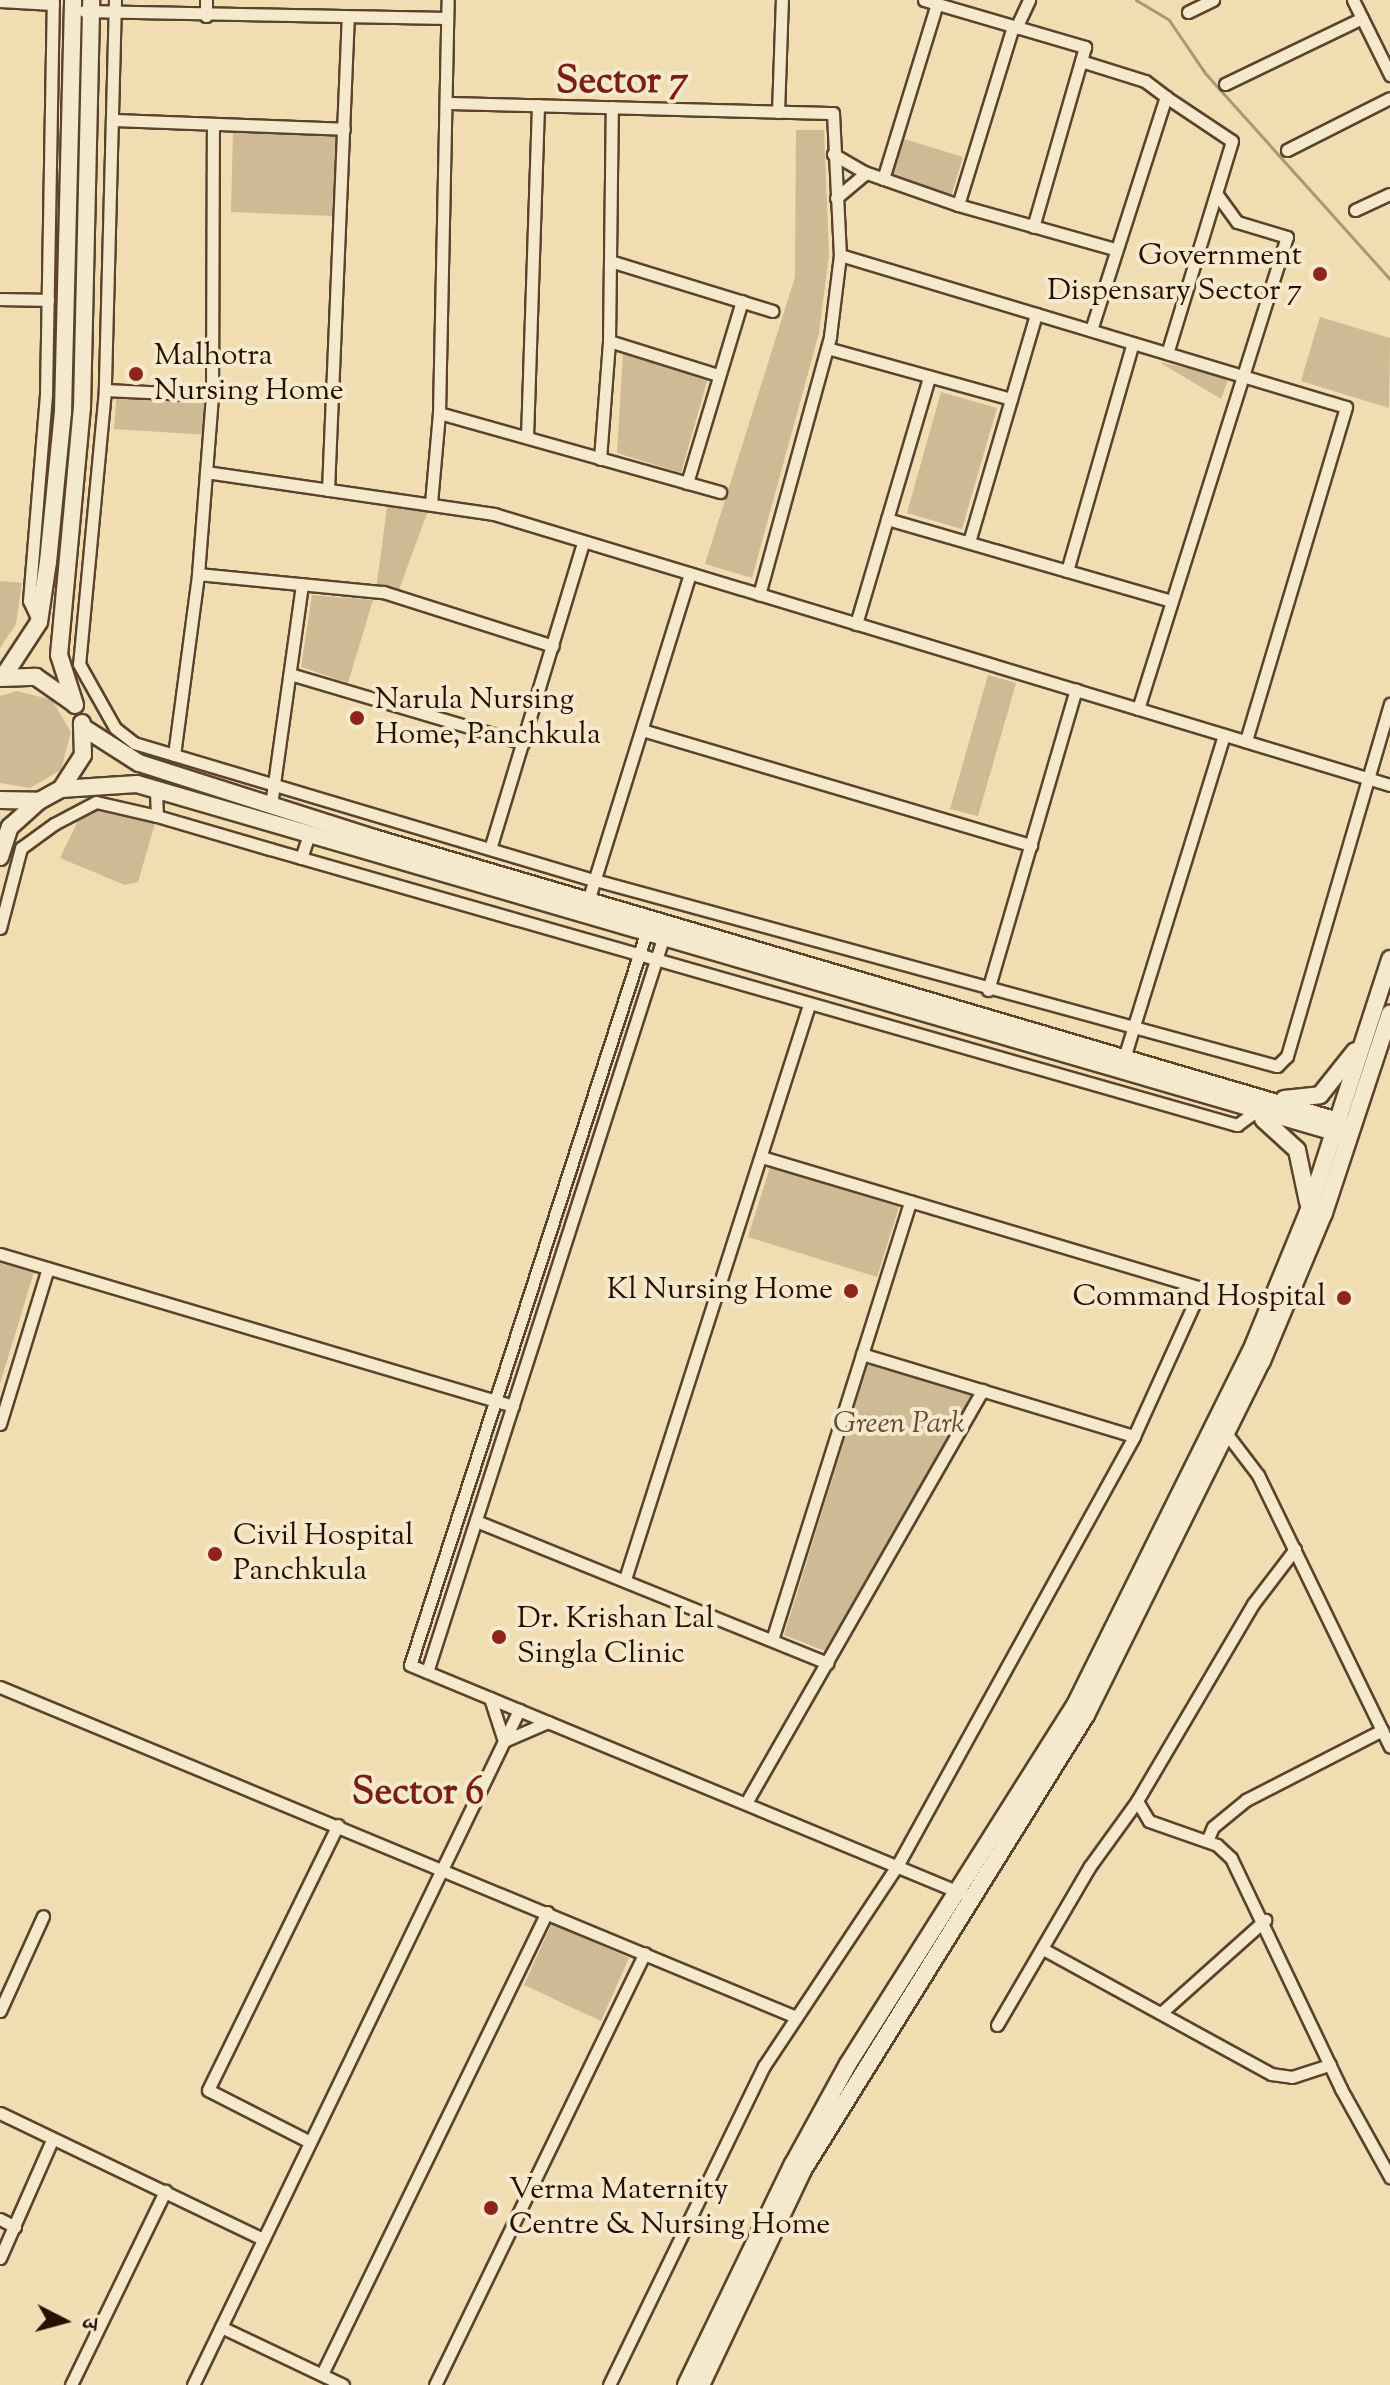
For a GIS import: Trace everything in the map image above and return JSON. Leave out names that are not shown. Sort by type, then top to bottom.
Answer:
[{"type":"street","points":[[115,0],[105,390],[79,664],[115,728],[134,743],[595,880],[1254,1064],[1277,1066],[1287,1056],[1390,704]]},
{"type":"street","points":[[206,0],[206,16]]},
{"type":"street","points":[[431,503],[439,413],[448,0]]},
{"type":"street","points":[[778,112],[782,0]]},
{"type":"street","points":[[924,0],[1085,47],[1033,227]]},
{"type":"street","points":[[958,205],[1015,27],[1029,0]]},
{"type":"street","points":[[1188,12],[1213,0]]},
{"type":"street","points":[[1353,0],[1390,75]]},
{"type":"street","points":[[0,1],[53,2],[46,394],[29,601],[39,622]]},
{"type":"street","points":[[883,179],[937,4]]},
{"type":"street","points":[[2,678],[39,622],[63,412],[73,5],[91,6],[114,13],[348,20],[447,18]]},
{"type":"street","points":[[61,789],[83,755],[84,728],[59,655],[82,408],[91,6]]},
{"type":"street","points":[[1225,84],[1362,18]]},
{"type":"street","points":[[328,490],[348,20]]},
{"type":"street","points":[[1081,61],[1145,81],[1232,141],[1167,353]]},
{"type":"street","points":[[89,80],[112,91]]},
{"type":"street","points":[[1091,330],[1166,97]]},
{"type":"street","points":[[1287,150],[1390,98]]},
{"type":"street","points":[[446,103],[833,113],[840,255],[827,348],[759,594]]},
{"type":"street","points":[[527,437],[538,105]]},
{"type":"street","points":[[600,459],[609,341],[612,107]]},
{"type":"street","points":[[113,120],[344,129]]},
{"type":"street","points":[[174,755],[198,574],[212,395],[213,124]]},
{"type":"street","points":[[833,154],[866,173],[958,205],[1115,249]]},
{"type":"street","points":[[836,198],[866,173]]},
{"type":"street","points":[[1138,709],[1240,375],[1287,237],[1237,222],[1217,194]]},
{"type":"street","points":[[1355,210],[1390,194]]},
{"type":"street","points":[[840,255],[1346,407],[1246,741]]},
{"type":"street","points":[[610,261],[773,311]]},
{"type":"street","points":[[0,299],[48,300]]},
{"type":"street","points":[[687,483],[742,301]]},
{"type":"street","points":[[969,542],[1036,314]]},
{"type":"street","points":[[609,341],[718,375]]},
{"type":"street","points":[[1067,571],[1133,343]]},
{"type":"street","points":[[827,348],[1011,399]]},
{"type":"street","points":[[856,624],[929,377]]},
{"type":"street","points":[[105,390],[212,395]]},
{"type":"street","points":[[439,413],[720,492]]},
{"type":"street","points":[[206,472],[494,514],[1390,785]]},
{"type":"street","points":[[887,519],[1171,601]]},
{"type":"street","points":[[490,849],[583,542]]},
{"type":"street","points":[[586,906],[690,573]]},
{"type":"street","points":[[198,574],[383,592],[553,646]]},
{"type":"street","points":[[271,805],[302,584]]},
{"type":"street","points":[[64,600],[88,590]]},
{"type":"street","points":[[290,674],[523,743]]},
{"type":"street","points":[[2,678],[44,680],[75,705]]},
{"type":"street","points":[[988,990],[1076,690]]},
{"type":"street","points":[[84,728],[139,763],[648,926],[1124,1058],[1257,1105],[1305,1100],[1320,1095],[1365,1036]]},
{"type":"street","points":[[642,730],[1031,845]]},
{"type":"street","points":[[1124,1058],[1224,735]]},
{"type":"street","points":[[0,857],[10,827],[39,801],[61,789],[100,783],[156,790],[309,835],[586,906]]},
{"type":"street","points":[[156,790],[157,816]]},
{"type":"street","points":[[0,800],[39,801]]},
{"type":"street","points":[[0,928],[21,848],[54,824],[96,802],[157,816],[638,957],[1237,1125],[1257,1105]]},
{"type":"street","points":[[301,858],[309,835]]},
{"type":"street","points":[[648,926],[410,1665],[964,1894]]},
{"type":"street","points":[[427,1672],[666,931]]},
{"type":"street","points":[[666,931],[1340,1131]]},
{"type":"street","points":[[686,2385],[793,2164],[848,2064],[1086,1715],[1226,1433],[1324,1213],[1340,1131],[1365,1036],[1390,959]]},
{"type":"street","points":[[625,1579],[809,1005]]},
{"type":"street","points":[[701,2385],[803,2170],[1075,1705],[1251,1351],[1390,1014]]},
{"type":"street","points":[[1257,1105],[1297,1150],[1306,1174],[1308,1212]]},
{"type":"street","points":[[609,2385],[764,2066],[897,1866],[1134,1436],[1201,1288],[761,1157]]},
{"type":"street","points":[[772,1640],[910,1201]]},
{"type":"street","points":[[0,1254],[513,1406]]},
{"type":"street","points":[[0,1424],[48,1268]]},
{"type":"street","points":[[862,1354],[1134,1436]]},
{"type":"street","points":[[746,1803],[983,1390]]},
{"type":"street","points":[[1226,1433],[1258,1475],[1390,1747]]},
{"type":"street","points":[[476,1521],[827,1663]]},
{"type":"street","points":[[997,2025],[1090,1866],[1137,1801],[1253,1604],[1295,1549]]},
{"type":"street","points":[[0,1687],[796,2017]]},
{"type":"street","points":[[490,1698],[504,1741]]},
{"type":"street","points":[[193,2385],[519,1710]]},
{"type":"street","points":[[504,1741],[548,1722]]},
{"type":"street","points":[[1207,1841],[1213,1827],[1246,1800],[1382,1730]]},
{"type":"street","points":[[1137,1801],[1149,1821],[1207,1841],[1231,1858],[1265,1920],[1330,2065],[1390,2177]]},
{"type":"street","points":[[310,2142],[208,2090],[338,1825]]},
{"type":"street","points":[[322,2374],[547,1912]]},
{"type":"street","points":[[0,2011],[43,1916]]},
{"type":"street","points":[[1161,2013],[1265,1920]]},
{"type":"street","points":[[1043,1949],[1271,2074],[1292,2077],[1330,2065]]},
{"type":"street","points":[[435,2385],[645,1953]]},
{"type":"street","points":[[0,2113],[263,2239]]},
{"type":"street","points":[[0,2258],[52,2140]]},
{"type":"street","points":[[71,2385],[165,2191]]},
{"type":"street","points":[[0,2219],[15,2227]]},
{"type":"street","points":[[221,2327],[343,2385]]},
{"type":"green space","points":[[796,130],[824,130],[829,255],[819,333],[752,578],[705,564],[795,277]]},
{"type":"green space","points":[[233,131],[338,134],[334,216],[231,212]]},
{"type":"green space","points":[[901,138],[963,157],[951,196],[889,177]]},
{"type":"green space","points":[[1320,317],[1390,338],[1389,408],[1301,381]]},
{"type":"green space","points":[[623,352],[708,378],[681,473],[617,453]]},
{"type":"green space","points":[[1159,362],[1229,377],[1221,399]]},
{"type":"green space","points":[[117,392],[211,398],[209,435],[114,429]]},
{"type":"green space","points":[[941,392],[997,408],[962,529],[907,513]]},
{"type":"green space","points":[[388,500],[429,508],[397,595],[376,590]]},
{"type":"green space","points":[[0,581],[22,583],[16,624],[0,648]]},
{"type":"green space","points":[[312,595],[373,600],[348,683],[301,667]]},
{"type":"green space","points":[[988,675],[1016,683],[978,816],[950,809]]},
{"type":"green space","points":[[17,691],[52,700],[71,732],[61,770],[30,788],[0,783],[0,696]]},
{"type":"green space","points":[[94,807],[155,823],[138,882],[125,885],[60,858],[79,819]]},
{"type":"green space","points":[[770,1167],[899,1207],[877,1277],[748,1237]]},
{"type":"green space","points":[[0,1263],[34,1272],[0,1384]]},
{"type":"green space","name":"Green Park","points":[[868,1363],[972,1394],[825,1651],[784,1635]]},
{"type":"green space","points":[[552,1923],[629,1958],[601,2021],[524,1985]]},
{"type":"waterway","points":[[1136,0],[1169,20],[1205,73],[1390,279]]},
{"type":"place","name":"Government Dispensary Sector 7","points":[[1320,274]]},
{"type":"place","name":"Malhotra Nursing Home","points":[[136,374]]},
{"type":"place","name":"Narula Nursing Home, Panchkula","points":[[357,718]]},
{"type":"place","name":"Kl Nursing Home","points":[[851,1291]]},
{"type":"place","name":"Command Hospital","points":[[1344,1298]]},
{"type":"place","name":"Civil Hospital Panchkula","points":[[215,1554]]},
{"type":"place","name":"Dr. Krishan Lal Singla Clinic","points":[[499,1637]]},
{"type":"place","name":"Verma Maternity Centre & Nursing Home","points":[[491,2208]]},
{"type":"district","name":"Sector 7","points":[[622,84]]},
{"type":"district","name":"Sector 6","points":[[418,1795]]}]
